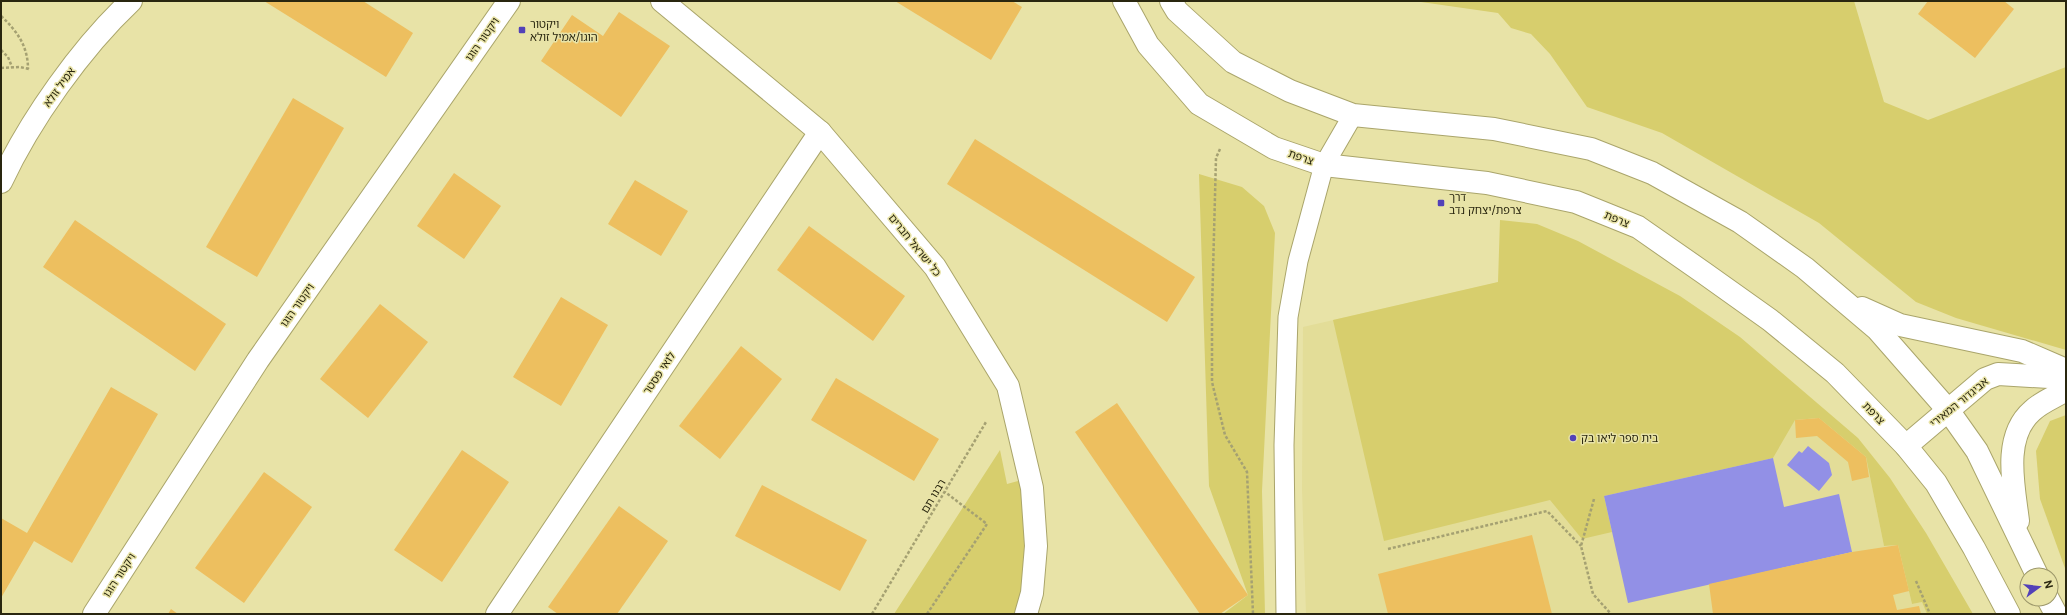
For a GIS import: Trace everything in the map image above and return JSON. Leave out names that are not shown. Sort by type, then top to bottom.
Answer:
[{"type":"street","name":"אמיל זולא","points":[[1,182],[29,131],[57,88],[90,46],[131,1]]},
{"type":"street","name":"ויקטור הוגו","points":[[94,614],[258,360],[509,1]]},
{"type":"street","name":"כל ישראל חברים","points":[[662,1],[820,132],[935,267],[1008,386],[1032,488],[1036,546],[1032,593],[1026,614]]},
{"type":"street","name":"צרפת","points":[[1124,1],[1148,45],[1199,104],[1274,148],[1324,165],[1487,183],[1576,202],[1638,227],[1770,320],[1835,373],[1906,446],[1936,483],[1974,548],[2009,614]]},
{"type":"street","points":[[1171,1],[1177,11],[1234,62],[1290,91],[1353,115],[1494,129],[1539,137],[1591,149],[1652,172],[1740,222],[1805,268],[1877,329],[1948,410],[1977,451],[2033,567]]},
{"type":"street","name":"לואי פסטר","points":[[497,614],[820,132]]},
{"type":"street","points":[[1840,298],[1900,325],[2022,351],[2066,370]]},
{"type":"street","name":"אביגדור המאירי","points":[[1906,446],[1985,379],[1998,374],[2066,378]]},
{"type":"street","points":[[2020,538],[2011,462],[2019,428],[2032,410],[2066,390]]},
{"type":"lane","points":[[1286,614],[1284,446],[1288,317],[1298,261],[1324,165],[1353,115]]},
{"type":"path","points":[[1,16],[20,38],[28,58],[28,69],[12,67],[1,68]]},
{"type":"path","points":[[1,50],[8,58],[12,67]]},
{"type":"path","points":[[1232,123],[1216,158],[1212,310],[1212,382],[1226,435],[1247,472],[1253,614]]},
{"type":"path","name":"רבנו תם","points":[[872,614],[1008,386]]},
{"type":"path","points":[[927,614],[987,524],[944,492]]},
{"type":"path","points":[[1580,546],[1594,499]]},
{"type":"path","points":[[1388,549],[1547,511],[1580,546],[1593,594],[1611,614]]},
{"type":"path","points":[[1916,581],[1930,614]]},
{"type":"shaded area","points":[[1414,1],[1854,1],[1884,102],[1928,120],[2066,67],[2066,350],[1956,318],[1916,302],[1819,223],[1662,133],[1587,107],[1550,54],[1531,34],[1511,28],[1498,13]]},
{"type":"shaded area","points":[[1199,174],[1242,187],[1264,206],[1275,233],[1262,491],[1265,614],[1223,614],[1248,595],[1209,486]]},
{"type":"shaded area","points":[[1500,220],[1537,224],[1578,241],[1680,296],[1740,337],[1858,438],[1890,478],[1926,533],[1973,614],[1927,614],[1922,602],[1912,604],[1898,545],[1884,546],[1866,457],[1819,418],[1795,420],[1773,458],[1604,496],[1612,532],[1582,539],[1550,500],[1384,541],[1333,320],[1498,282]]},
{"type":"shaded area","name":"בית ספר ליאו בק","points":[[1499,282],[1795,420],[1819,418],[1866,457],[1884,546],[1898,545],[1912,604],[1922,602],[1927,614],[1306,614],[1302,489],[1303,327]]},
{"type":"shaded area","points":[[2066,415],[2066,571],[2040,499],[2036,451],[2050,421]]},
{"type":"shaded area","points":[[1808,446],[1829,463],[1832,475],[1819,491],[1787,465],[1799,451],[1802,453]]},
{"type":"shaded area","points":[[1000,450],[1007,484],[1022,480],[1030,551],[1016,614],[894,614]]},
{"type":"shaded area","points":[[1773,458],[1784,507],[1839,494],[1852,552],[1628,603],[1604,496]]},
{"type":"building","points":[[264,1],[363,1],[413,33],[386,77]]},
{"type":"building","points":[[895,1],[1012,1],[1022,7],[991,60]]},
{"type":"building","points":[[1928,1],[2004,1],[2014,9],[1975,58],[1918,14]]},
{"type":"building","points":[[619,12],[670,46],[621,117],[541,61],[572,15],[603,36]]},
{"type":"building","points":[[293,98],[344,128],[257,277],[206,247]]},
{"type":"building","points":[[975,139],[1195,277],[1167,322],[947,184]]},
{"type":"building","points":[[454,173],[501,206],[464,259],[417,226]]},
{"type":"building","points":[[635,180],[688,211],[661,256],[608,224]]},
{"type":"building","points":[[75,220],[226,324],[195,371],[43,267]]},
{"type":"building","points":[[809,226],[905,296],[873,341],[777,270]]},
{"type":"building","points":[[561,297],[608,325],[561,406],[513,377]]},
{"type":"building","points":[[380,304],[428,342],[368,418],[320,379]]},
{"type":"building","points":[[741,346],[782,379],[720,459],[679,426]]},
{"type":"building","points":[[836,378],[939,439],[914,481],[811,420]]},
{"type":"building","points":[[111,387],[158,414],[72,563],[34,541],[1,598],[1,518],[27,533]]},
{"type":"building","points":[[1117,403],[1248,595],[1220,614],[1200,614],[1075,432]]},
{"type":"building","points":[[1819,418],[1866,457],[1869,477],[1852,481],[1848,462],[1817,436],[1796,438],[1795,420]]},
{"type":"building","points":[[462,450],[509,482],[442,582],[394,550]]},
{"type":"building","points":[[264,472],[312,507],[244,603],[195,568]]},
{"type":"building","points":[[762,485],[867,540],[840,591],[735,536]]},
{"type":"building","points":[[619,506],[668,541],[617,614],[558,614],[548,607]]},
{"type":"building","points":[[1532,535],[1552,614],[1388,614],[1378,574]]},
{"type":"building","points":[[1898,545],[1909,591],[1893,595],[1897,610],[1919,606],[1921,614],[1713,614],[1709,584],[1852,552]]},
{"type":"building","points":[[171,609],[178,614],[168,614]]},
{"type":"place","name":"ויקטור הוגו/אמיל זולא","points":[[522,30]]},
{"type":"place","name":"דרך צרפת/יצחק נדב","points":[[1441,203]]},
{"type":"place","name":"בית ספר ליאו בק","points":[[1573,438]]}]
